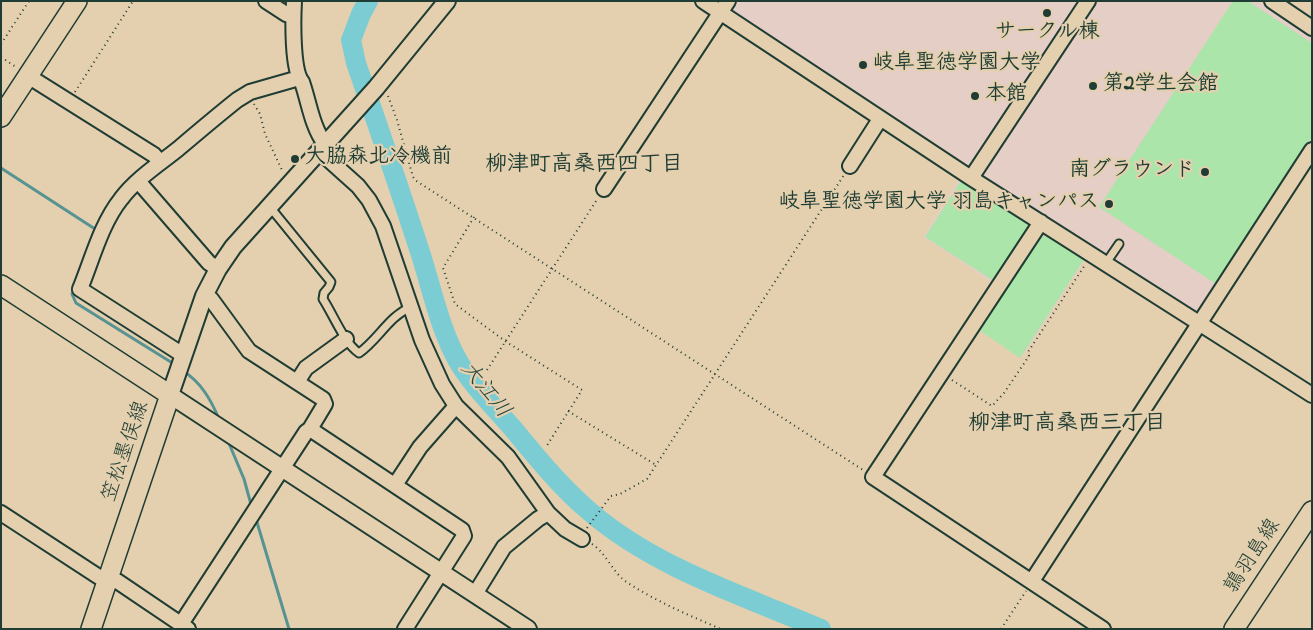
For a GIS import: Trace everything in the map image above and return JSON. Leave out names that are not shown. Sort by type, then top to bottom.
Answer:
[{"type":"main road","points":[[1,117],[77,1]]},
{"type":"main road","name":"笠松墨俣線","points":[[1,285],[170,395],[91,629]]},
{"type":"main road","name":"鶉羽島線","points":[[1234,629],[1312,511]]},
{"type":"street","points":[[266,1],[286,14],[294,16]]},
{"type":"street","points":[[294,1],[295,56],[299,78],[302,82],[322,148],[370,200],[383,226],[422,340],[434,369],[456,406],[508,458],[548,513],[565,529],[585,533]]},
{"type":"street","points":[[447,1],[378,85],[233,247],[218,269],[204,296],[170,395],[528,629]]},
{"type":"street","points":[[703,1],[725,7],[880,119],[1312,395]]},
{"type":"street","points":[[972,178],[1088,1]]},
{"type":"street","points":[[1272,1],[1312,28]]},
{"type":"street","points":[[604,189],[725,7]]},
{"type":"street","points":[[28,76],[154,155],[160,162]]},
{"type":"street","points":[[183,355],[80,289],[109,218],[120,199],[138,181],[246,95],[299,78]]},
{"type":"street","points":[[850,166],[880,119]]},
{"type":"street","points":[[1032,581],[1312,150]]},
{"type":"street","points":[[138,181],[209,263],[218,269]]},
{"type":"street","points":[[1041,222],[873,477],[1103,629]]},
{"type":"street","points":[[1,513],[99,577],[117,581],[184,626],[325,404],[323,399],[249,351],[211,299],[204,296]]},
{"type":"street","points":[[298,382],[306,368],[346,339]]},
{"type":"street","points":[[395,485],[420,447],[456,406]]},
{"type":"street","points":[[310,429],[462,530],[464,536],[405,629]]},
{"type":"street","points":[[475,594],[504,547],[548,513]]},
{"type":"lane","points":[[267,208],[274,212],[331,282],[331,285],[322,296],[346,339],[359,353],[368,347],[376,336],[397,316],[411,307]]},
{"type":"lane","points":[[1106,263],[1119,244]]},
{"type":"path","points":[[1,44],[29,1]]},
{"type":"path","points":[[68,101],[133,1]]},
{"type":"path","points":[[1,57],[28,76]]},
{"type":"path","points":[[378,85],[384,88],[397,120],[413,177],[873,477]]},
{"type":"path","points":[[246,95],[260,114],[265,134],[284,174],[291,182]]},
{"type":"path","points":[[722,629],[682,613],[624,580],[585,533],[611,496],[620,494],[647,479],[850,166]]},
{"type":"path","points":[[487,370],[604,189]]},
{"type":"path","points":[[474,217],[443,268],[455,304],[505,341],[582,390],[546,447]]},
{"type":"path","points":[[942,373],[992,406],[1004,393],[1029,356],[1028,352],[1092,254]]},
{"type":"path","points":[[568,411],[656,465]]},
{"type":"path","points":[[1001,629],[1032,581]]},
{"type":"shaded area","name":"岐阜聖徳学園大学 羽島キャンパス","points":[[710,1],[1259,1],[1312,35],[1312,146],[1203,318],[1091,251],[1021,359],[976,329],[1002,289],[923,237],[965,169]]},
{"type":"green space","name":"南グラウンド","points":[[1233,1],[1248,1],[1312,43],[1312,137],[1216,284],[1099,207]]},
{"type":"green space","points":[[962,179],[1033,226],[997,283],[925,237]]},
{"type":"green space","points":[[1048,235],[1085,258],[1020,358],[979,330],[1038,238]]},
{"type":"waterway","name":"大江川","points":[[368,1],[351,40],[356,63],[421,255],[441,323],[458,361],[470,379],[559,483],[589,511],[615,531],[642,549],[700,579],[821,629]]},
{"type":"waterway","points":[[1,168],[95,229],[90,243]]},
{"type":"waterway","points":[[74,286],[72,294],[76,303],[174,364]]},
{"type":"waterway","points":[[183,371],[195,380],[205,392],[219,419]]},
{"type":"waterway","points":[[228,441],[244,479],[252,508]]},
{"type":"waterway","points":[[256,519],[289,629]]},
{"type":"place","name":"サークル棟","points":[[1047,13]]},
{"type":"place","name":"岐阜聖徳学園大学","points":[[863,65]]},
{"type":"place","name":"第2学生会館","points":[[1093,86]]},
{"type":"place","name":"本館","points":[[975,96]]},
{"type":"place","name":"大脇森北冷機前","points":[[295,159]]},
{"type":"place","name":"南グラウンド","points":[[1205,172]]},
{"type":"place","name":"岐阜聖徳学園大学 羽島キャンパス","points":[[1109,204]]},
{"type":"district","name":"柳津町高桑西四丁目","points":[[584,166]]},
{"type":"district","name":"柳津町高桑西三丁目","points":[[1067,425]]}]
